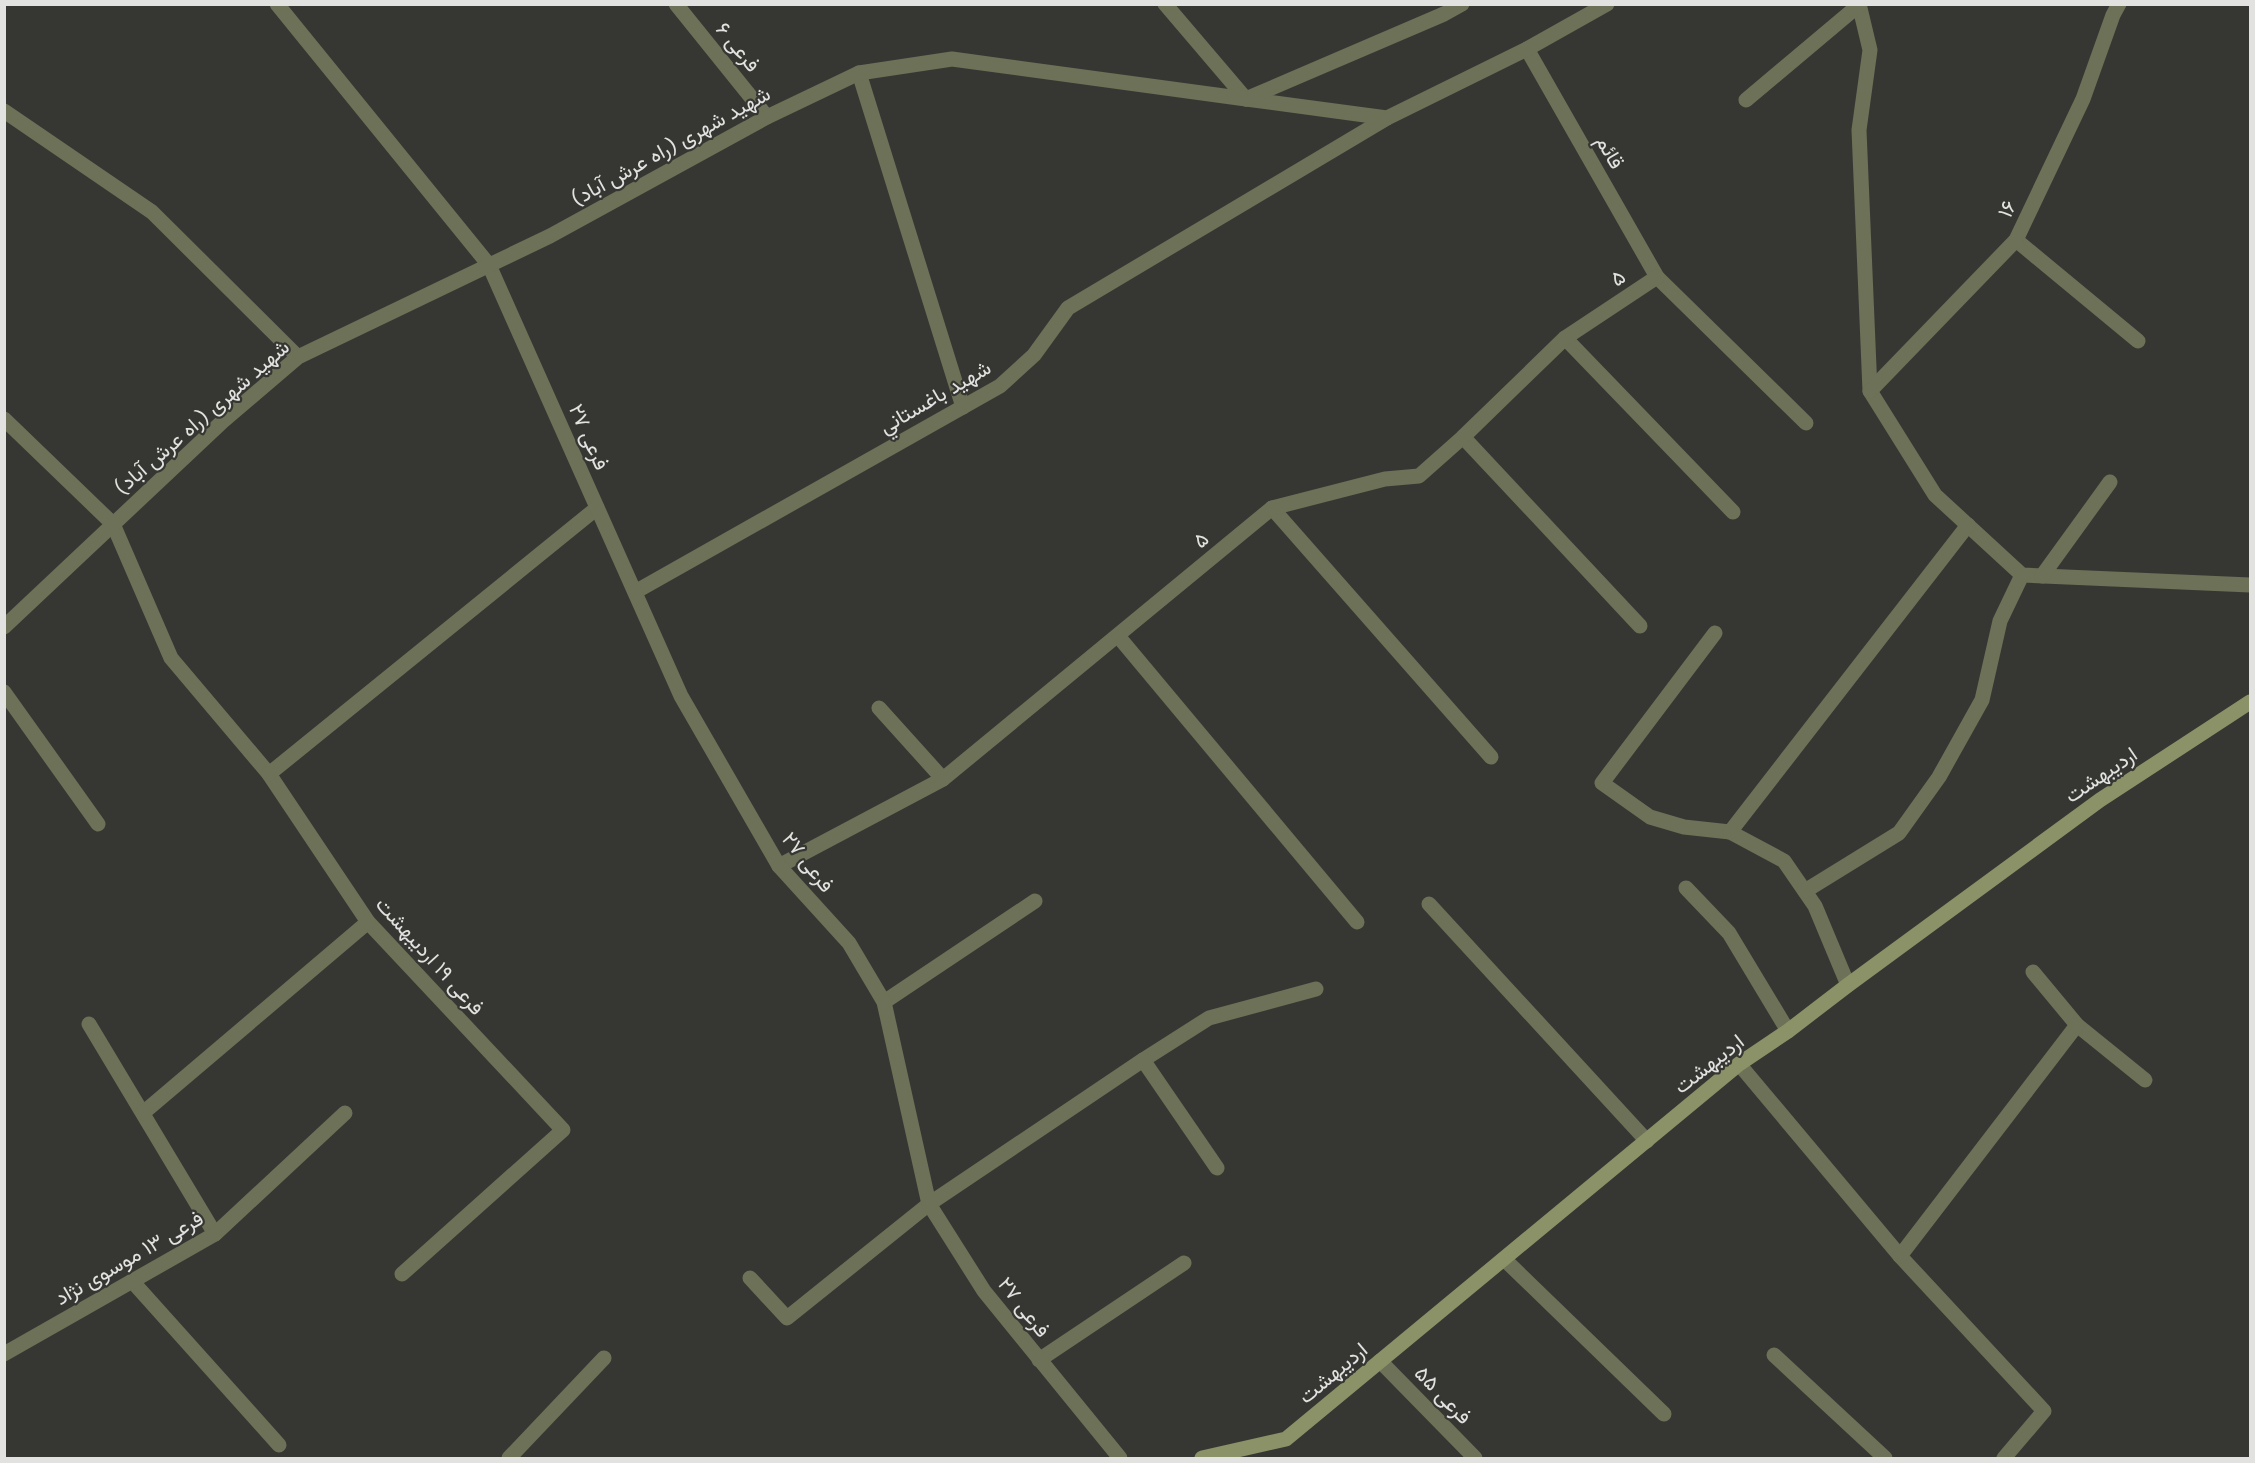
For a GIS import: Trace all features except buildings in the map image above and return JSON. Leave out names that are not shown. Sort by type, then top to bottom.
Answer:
[{"type":"main road","name":"اردیبهشت","points":[[1202,1458],[1286,1439],[1739,1064],[1788,1031],[2100,800],[2250,702]]},
{"type":"street","name":"فرعی ۲۷","points":[[278,4],[489,265],[681,696],[779,866],[849,943],[884,1002],[930,1204],[984,1291],[1120,1458]]},
{"type":"street","name":"فرعی ۶","points":[[676,4],[766,117]]},
{"type":"street","points":[[1165,4],[1246,99],[1441,9],[1462,4]]},
{"type":"street","name":"شهيد باغستاني","points":[[635,592],[1000,386],[1034,355],[1068,308],[1387,118],[1527,49],[1607,4]]},
{"type":"street","name":"۱۶","points":[[1870,391],[2016,240],[2083,99],[2119,4]]},
{"type":"street","points":[[1746,100],[1859,5],[1870,50],[1859,130],[1870,391],[1935,495],[2022,575],[2250,584]]},
{"type":"street","name":"قائم","points":[[1527,49],[1657,277],[1806,423]]},
{"type":"street","name":"شهید شهری (راه عرش آباد)","points":[[4,627],[223,421],[298,357],[549,236],[766,117],[859,74],[952,59],[1387,118]]},
{"type":"street","points":[[859,74],[963,406]]},
{"type":"street","points":[[4,111],[152,212],[298,357]]},
{"type":"street","points":[[2016,240],[2138,341]]},
{"type":"street","name":"۵","points":[[779,866],[943,778],[1272,508],[1385,479],[1419,476],[1464,437],[1565,338],[1657,277]]},
{"type":"street","points":[[1565,338],[1733,512]]},
{"type":"street","points":[[4,419],[113,524]]},
{"type":"street","points":[[1464,437],[1640,626]]},
{"type":"street","points":[[2042,576],[2110,482]]},
{"type":"street","points":[[269,774],[597,508]]},
{"type":"street","points":[[1272,508],[1491,757]]},
{"type":"street","name":"فرعی ۱۹ اردیبهشت","points":[[113,524],[171,658],[269,774],[368,922],[563,1130],[402,1274]]},
{"type":"street","points":[[1731,832],[1968,525]]},
{"type":"street","points":[[1805,891],[1899,833],[1939,777],[1982,700],[2000,621],[2022,575]]},
{"type":"street","points":[[1715,633],[1602,783],[1650,817],[1684,827],[1731,832],[1784,861],[1815,906],[1848,985]]},
{"type":"street","points":[[1118,636],[1357,922]]},
{"type":"street","points":[[4,692],[98,824]]},
{"type":"street","points":[[879,708],[943,778]]},
{"type":"street","points":[[1686,888],[1729,933],[1788,1031]]},
{"type":"street","points":[[884,1002],[1035,901]]},
{"type":"street","points":[[1429,904],[1647,1141]]},
{"type":"street","points":[[143,1113],[368,922]]},
{"type":"street","points":[[2033,972],[2077,1025],[2145,1080]]},
{"type":"street","points":[[750,1278],[787,1318],[930,1204],[1209,1018],[1316,989]]},
{"type":"street","points":[[89,1024],[215,1234]]},
{"type":"street","points":[[1900,1256],[2077,1025]]},
{"type":"street","points":[[1143,1060],[1217,1168]]},
{"type":"street","points":[[1739,1064],[1900,1256],[2044,1411],[2004,1458]]},
{"type":"street","name":"فرعی ۱‍۳ موسوی نژاد","points":[[4,1354],[215,1234],[345,1113]]},
{"type":"street","points":[[1504,1259],[1664,1414]]},
{"type":"street","points":[[1039,1360],[1184,1263]]},
{"type":"street","points":[[132,1281],[279,1445]]},
{"type":"street","points":[[1774,1355],[1885,1458]]},
{"type":"street","points":[[510,1458],[604,1358]]},
{"type":"street","name":"فرعی ۵۵","points":[[1380,1361],[1475,1458]]}]
